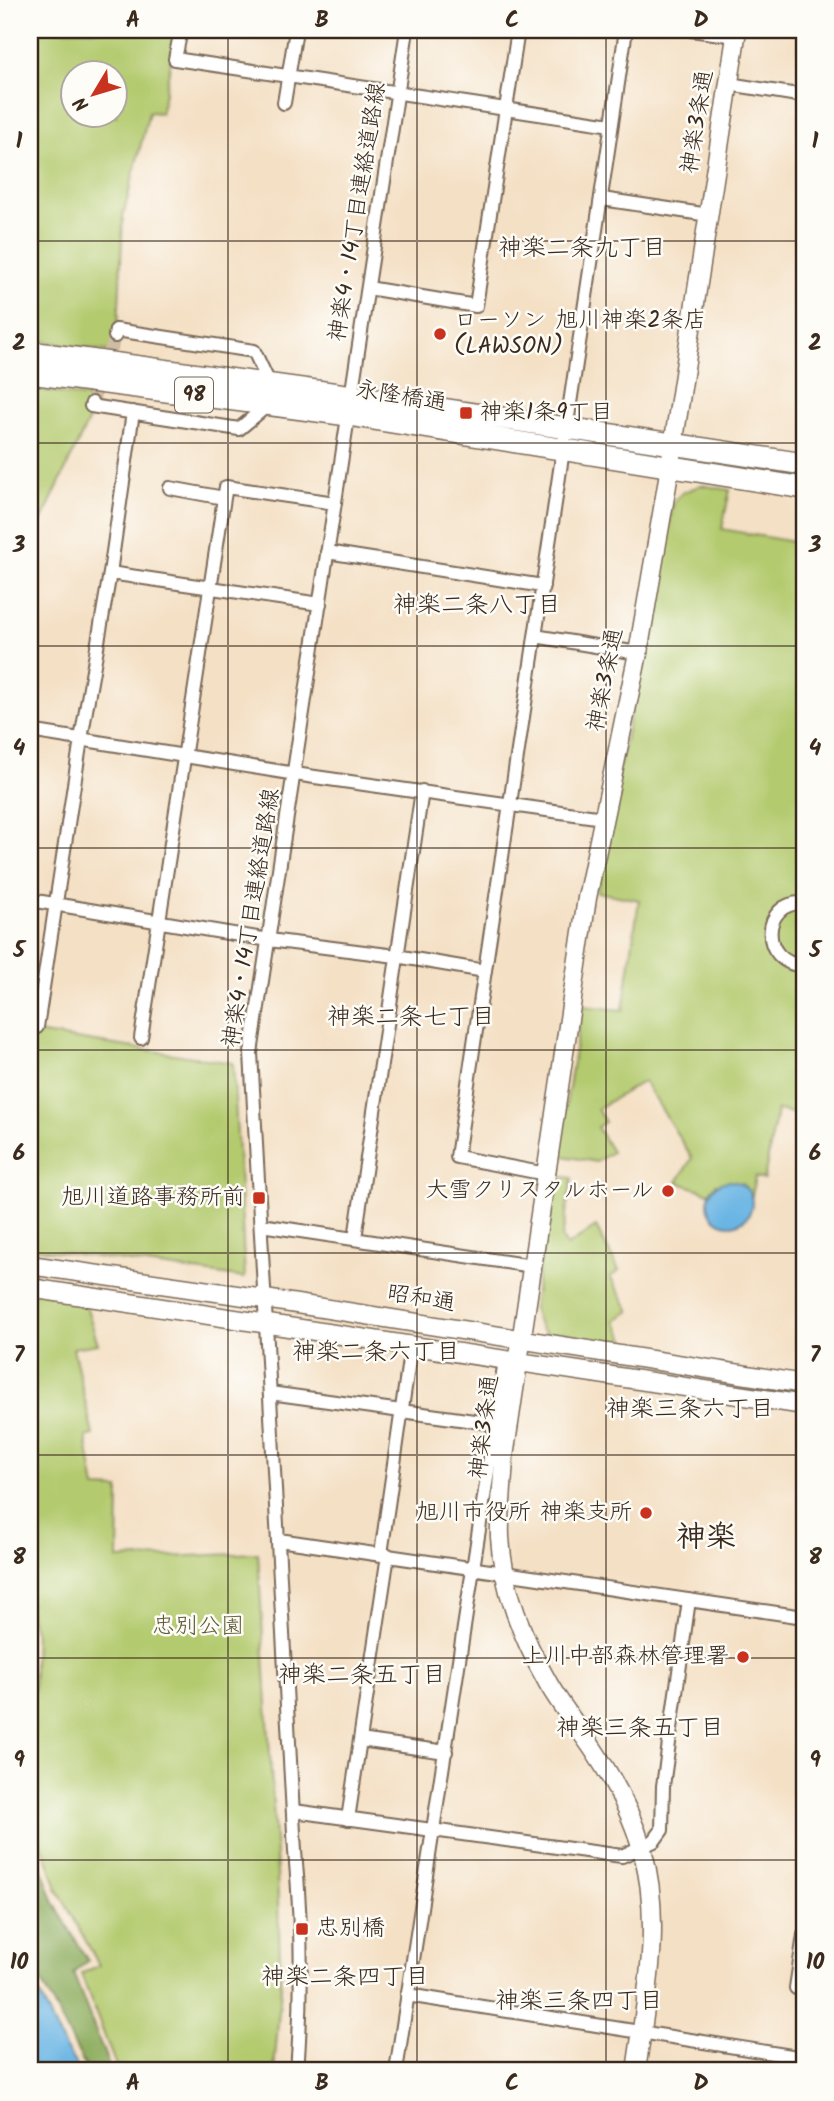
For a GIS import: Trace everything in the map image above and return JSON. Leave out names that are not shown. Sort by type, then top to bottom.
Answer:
[{"type":"main road","name":"永隆橋通","points":[[36,364],[350,405],[566,427],[804,464]]},
{"type":"main road","name":"永隆橋通","points":[[350,405],[563,450],[804,488]]},
{"type":"street","points":[[181,30],[174,59],[611,125]]},
{"type":"street","points":[[284,103],[296,30]]},
{"type":"street","name":"神楽4・14丁目連絡道路線","points":[[297,2071],[302,1968],[251,1053],[407,30]]},
{"type":"street","points":[[368,288],[476,306],[518,30]]},
{"type":"street","points":[[547,1174],[457,1157],[626,30]]},
{"type":"street","points":[[691,30],[736,33]]},
{"type":"street","name":"神楽3条通","points":[[636,2071],[653,1936],[650,1882],[642,1848],[611,1779],[549,1684],[522,1631],[504,1571],[500,1536],[511,1361],[521,1340],[587,898],[638,653],[670,467],[736,33]]},
{"type":"street","points":[[729,84],[804,96]]},
{"type":"street","points":[[602,199],[709,215]]},
{"type":"street","points":[[92,403],[91,407],[239,429],[269,395],[254,351],[116,330],[115,336]]},
{"type":"street","points":[[37,1027],[58,904],[81,740],[110,573],[133,412]]},
{"type":"street","points":[[141,1038],[226,487],[335,503]]},
{"type":"street","points":[[170,488],[224,498]]},
{"type":"street","points":[[327,552],[543,586]]},
{"type":"street","points":[[110,573],[320,604]]},
{"type":"street","points":[[535,636],[638,653]]},
{"type":"street","points":[[30,731],[603,818]]},
{"type":"street","points":[[355,1238],[422,791]]},
{"type":"street","points":[[30,900],[269,940],[396,956],[485,971]]},
{"type":"street","points":[[804,903],[788,906],[779,912],[770,932],[777,953],[785,961],[804,966]]},
{"type":"street","points":[[261,1225],[532,1266]]},
{"type":"street","name":"昭和通","points":[[30,1265],[265,1299],[804,1384]]},
{"type":"street","name":"昭和通","points":[[30,1288],[804,1405]]},
{"type":"street","points":[[348,1819],[411,1346]]},
{"type":"street","points":[[396,2071],[496,1424],[511,1361]]},
{"type":"street","points":[[270,1393],[496,1424]]},
{"type":"street","points":[[279,1540],[804,1617]]},
{"type":"street","points":[[294,1811],[622,1856],[642,1848],[654,1841],[662,1830],[663,1786],[690,1600]]},
{"type":"street","points":[[360,1740],[446,1752]]},
{"type":"street","points":[[804,1935],[796,1988],[804,1989]]},
{"type":"street","points":[[407,1995],[804,2058]]},
{"type":"green space","points":[[30,30],[177,30],[161,113],[149,112],[123,216],[117,353],[30,339]]},
{"type":"green space","points":[[30,388],[96,399],[35,535],[30,587]]},
{"type":"green space","points":[[701,485],[730,490],[722,529],[804,544],[804,1115],[777,1110],[764,1179],[755,1177],[752,1196],[742,1183],[716,1184],[709,1193],[677,1182],[692,1158],[644,1081],[597,1109],[605,1122],[597,1127],[612,1152],[596,1162],[558,1155],[582,1006],[623,1010],[639,900],[597,892],[615,789],[674,501],[682,493]]},
{"type":"green space","points":[[30,1032],[233,1063],[245,1278],[33,1248],[35,1276],[30,1275]]},
{"type":"green space","points":[[554,1175],[572,1178],[562,1238],[567,1246],[596,1227],[619,1271],[610,1277],[630,1311],[615,1320],[630,1349],[551,1337],[537,1321],[533,1308]]},
{"type":"green space","name":"忠別公園","points":[[30,1281],[81,1289],[98,1344],[73,1348],[93,1435],[86,1437],[95,1488],[119,1489],[118,1559],[258,1553],[281,1987],[274,2071],[118,2071],[81,1974],[99,1965],[58,1890],[30,1811],[35,1634],[30,1616]]},
{"type":"green space","points":[[30,1834],[54,1903],[88,1961],[73,1973],[111,2071],[88,2071],[30,1960]]},
{"type":"water","points":[[730,1181],[746,1187],[752,1203],[746,1219],[730,1225],[714,1219],[708,1203],[714,1187]]},
{"type":"water","points":[[30,1974],[64,2046],[80,2071],[30,2071]]},
{"type":"tunnel","points":[[92,403],[115,336]]},
{"type":"place","name":"ローソン 旭川神楽2条店 (LAWSON)","points":[[440,334]]},
{"type":"place","name":"神楽1条9丁目","points":[[466,413]]},
{"type":"place","name":"大雪クリスタルホール","points":[[668,1191]]},
{"type":"place","name":"旭川道路事務所前","points":[[259,1198]]},
{"type":"place","name":"旭川市役所 神楽支所","points":[[646,1513]]},
{"type":"place","name":"上川中部森林管理署","points":[[743,1657]]},
{"type":"place","name":"忠別橋","points":[[302,1929]]},
{"type":"district","name":"神楽二条九丁目","points":[[582,248]]},
{"type":"district","name":"神楽二条八丁目","points":[[477,605]]},
{"type":"district","name":"神楽二条七丁目","points":[[411,1017]]},
{"type":"district","name":"神楽二条六丁目","points":[[376,1352]]},
{"type":"district","name":"神楽三条六丁目","points":[[690,1409]]},
{"type":"district","name":"神楽","points":[[706,1538]]},
{"type":"district","name":"神楽二条五丁目","points":[[362,1675]]},
{"type":"district","name":"神楽三条五丁目","points":[[640,1728]]},
{"type":"district","name":"神楽二条四丁目","points":[[345,1977]]},
{"type":"district","name":"神楽三条四丁目","points":[[579,2001]]}]
